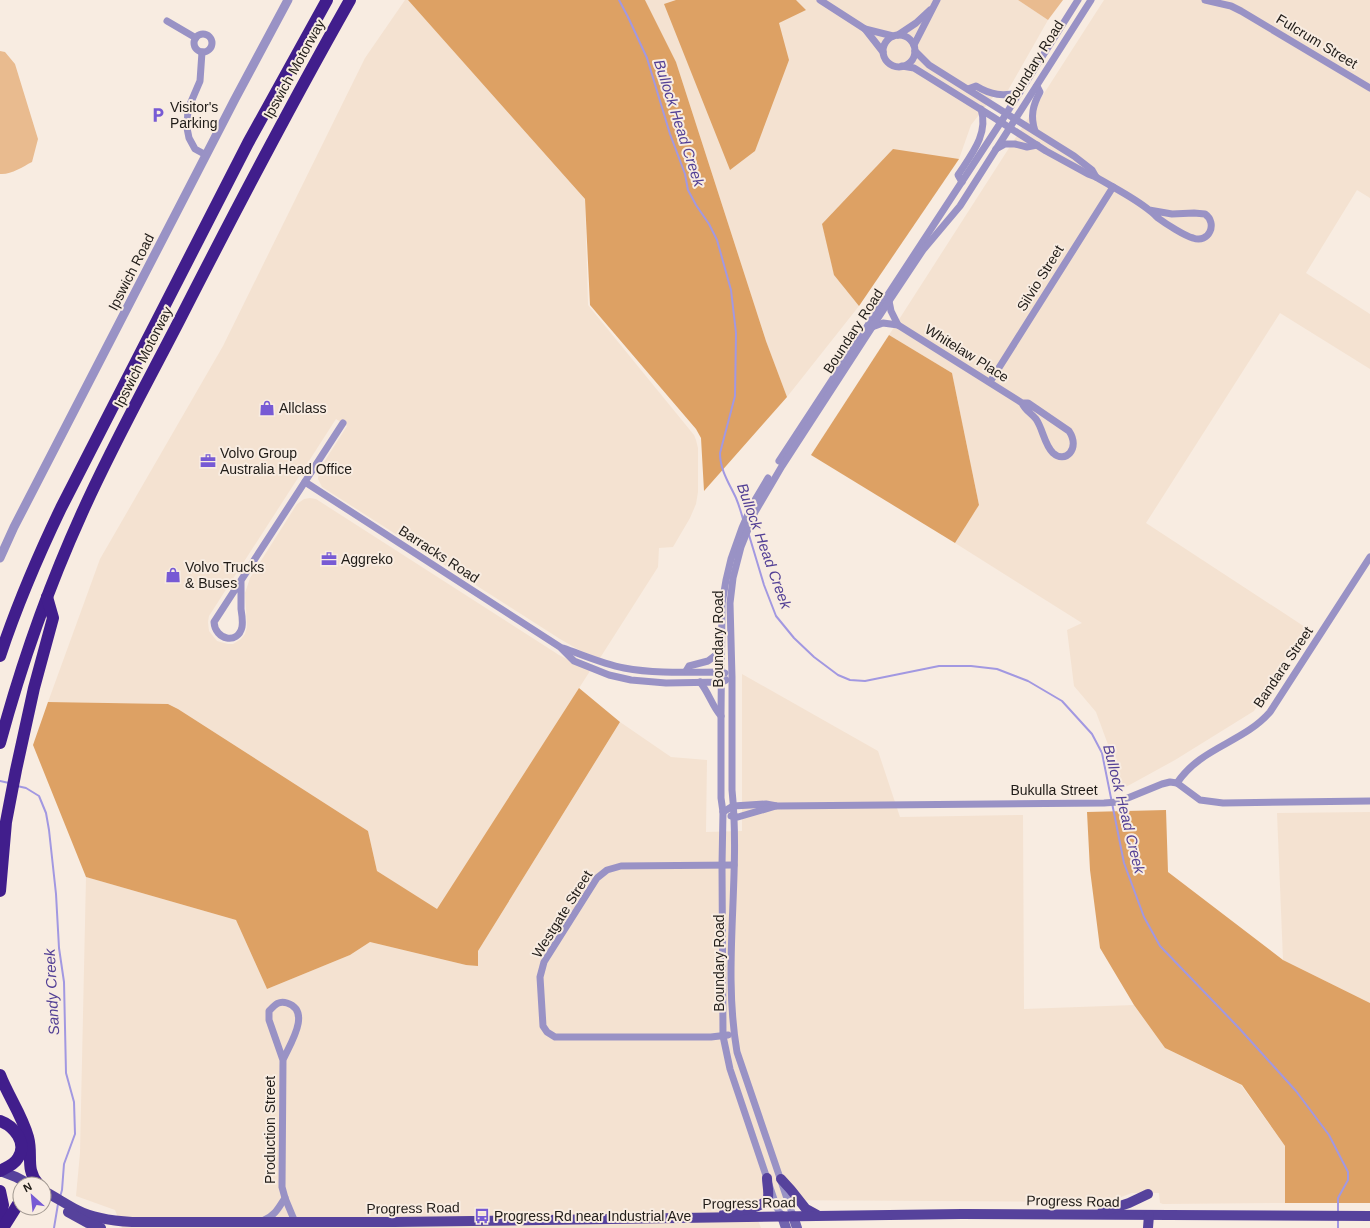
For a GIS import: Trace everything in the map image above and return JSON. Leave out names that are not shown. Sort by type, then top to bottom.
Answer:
[{"type":"highway","name":"Ipswich Motorway","points":[[0,656],[33,569],[61,508],[240,159],[327,0]]},
{"type":"highway","name":"Ipswich Motorway","points":[[0,743],[21,670],[47,597],[82,513],[145,385],[279,127],[350,0]]},
{"type":"highway","points":[[0,891],[6,822],[10,800],[34,688],[53,618],[47,597]]},
{"type":"highway","points":[[0,1075],[27,1135],[30,1147],[30,1172],[33,1176]]},
{"type":"highway","points":[[0,1121],[15,1131],[22,1146],[18,1160],[11,1166],[0,1171]]},
{"type":"highway","points":[[0,1191],[3,1205],[0,1218]]},
{"type":"highway","points":[[3,1228],[12,1214]]},
{"type":"main road","points":[[0,1171],[13,1176]]},
{"type":"main road","points":[[0,1175],[12,1180]]},
{"type":"main road","points":[[711,1217],[738,1210],[754,1208],[762,1204],[768,1198],[767,1178]]},
{"type":"main road","points":[[780,1179],[806,1209],[817,1215]]},
{"type":"main road","points":[[1095,1215],[1122,1206],[1148,1194]]},
{"type":"main road","name":"Progress Road","points":[[52,1198],[88,1223],[101,1228]]},
{"type":"main road","name":"Progress Road","points":[[68,1209],[115,1222],[259,1223],[296,1225],[817,1215],[958,1214],[1370,1216]]},
{"type":"main road","name":"Boundary Road","points":[[782,1216],[786,1228]]},
{"type":"main road","name":"Boundary Road","points":[[793,1216],[798,1228]]},
{"type":"main road","points":[[1148,1228],[1149,1216]]},
{"type":"street","name":"Ipswich Road","points":[[0,558],[14,527],[206,155],[288,0]]},
{"type":"street","points":[[820,0],[865,29],[883,52],[887,61],[891,64],[914,68],[981,109],[1037,146],[1113,187],[1150,210],[1158,218],[1194,239],[1201,239],[1208,236],[1211,230],[1210,220],[1205,214],[1172,214],[1150,210]]},
{"type":"street","points":[[902,66],[911,61],[932,8],[937,0]]},
{"type":"street","name":"Boundary Road","points":[[782,1216],[777,1208],[730,1069],[723,1036],[721,651],[722,604],[726,580],[755,512],[780,464],[1007,114],[1078,0]]},
{"type":"street","name":"Boundary Road","points":[[780,464],[923,250],[960,206],[1092,0]]},
{"type":"street","name":"Fulcrum Street","points":[[1205,0],[1231,6],[1241,11],[1370,88]]},
{"type":"street","points":[[883,52],[885,42],[916,23],[932,8]]},
{"type":"street","points":[[167,21],[196,38]]},
{"type":"street","points":[[865,29],[908,37],[915,48],[929,64],[1035,131],[1092,170],[1096,177]]},
{"type":"street","points":[[204,33],[212,38],[212,47],[202,52],[195,46],[198,35],[204,33]]},
{"type":"street","points":[[202,52],[200,81],[188,110],[187,128],[189,138],[195,149],[206,155]]},
{"type":"street","points":[[968,88],[976,86],[987,92],[999,95],[1011,95],[1020,92]]},
{"type":"street","points":[[1035,131],[1032,123],[1032,116],[1034,103],[1040,92],[1037,86]]},
{"type":"street","points":[[962,182],[958,175],[981,139],[983,116],[981,109]]},
{"type":"street","points":[[996,149],[1006,144],[1015,144],[1027,147],[1037,146]]},
{"type":"street","name":"Silvio Street","points":[[990,382],[1113,187]]},
{"type":"street","points":[[889,301],[891,311],[898,324]]},
{"type":"street","points":[[872,328],[883,323],[898,324]]},
{"type":"street","name":"Whitelaw Place","points":[[898,324],[1022,403],[1024,408],[1036,420],[1053,453],[1058,456],[1068,454],[1074,445],[1073,437],[1069,431],[1028,403],[1022,403]]},
{"type":"street","points":[[241,581],[242,628],[237,636],[230,638],[223,637],[217,633],[214,628],[214,622],[342,423]]},
{"type":"street","name":"Barracks Road","points":[[305,482],[560,647],[599,662],[623,668],[647,671],[722,672],[732,677]]},
{"type":"street","name":"Bandara Street","points":[[1177,783],[1192,764],[1254,727],[1270,712],[1370,557]]},
{"type":"street","name":"Boundary Road","points":[[734,561],[730,602],[734,864],[731,998],[734,1033],[737,1052],[793,1216]]},
{"type":"street","name":"Barracks Road","points":[[560,647],[574,661],[609,675],[631,680],[666,683],[722,682],[732,677]]},
{"type":"street","points":[[686,671],[690,666],[708,660],[721,651]]},
{"type":"street","points":[[700,682],[708,693],[714,708],[721,716]]},
{"type":"street","name":"Bukulla Street","points":[[723,812],[733,806],[766,804],[777,806],[1104,803],[1118,802],[1132,798],[1162,784],[1170,782],[1177,783]]},
{"type":"street","points":[[1177,783],[1200,800],[1211,802],[1370,801]]},
{"type":"street","name":"Bukulla Street","points":[[733,817],[738,817],[777,806]]},
{"type":"street","points":[[723,812],[733,817]]},
{"type":"street","name":"Westgate Street","points":[[734,864],[621,866],[607,870],[597,878],[544,962],[540,977],[543,1026],[547,1032],[555,1037],[711,1037],[734,1033]]},
{"type":"street","name":"Production Street","points":[[283,1060],[298,1024],[298,1013],[294,1005],[284,1002],[276,1003],[269,1012],[269,1020],[283,1060],[282,1187],[296,1225]]},
{"type":"street","points":[[259,1223],[271,1217],[278,1210],[285,1198]]},
{"type":"shaded area","points":[[405,0],[408,0],[585,199],[588,305],[694,435],[698,448],[698,492],[696,504],[690,518],[673,547],[659,548],[658,567],[600,658],[581,651],[560,639],[322,487],[318,479],[319,470],[347,426],[336,419],[209,616],[209,631],[217,641],[233,644],[241,639],[245,634],[247,627],[245,593],[250,578],[297,504],[304,499],[310,498],[316,499],[559,655],[590,671],[437,910],[377,871],[368,831],[178,709],[168,704],[48,702],[100,559],[223,346],[365,58]]},
{"type":"shaded area","points":[[408,0],[645,0],[676,62],[766,341],[787,397],[704,491],[701,438],[696,429],[590,305],[585,199]]},
{"type":"shaded area","points":[[645,0],[1018,0],[1048,20],[1007,92],[997,92],[971,125],[959,159],[859,306],[787,397],[766,341],[676,62]]},
{"type":"shaded area","points":[[676,0],[796,0],[806,10],[779,23],[789,60],[755,151],[730,170],[664,4]]},
{"type":"shaded area","points":[[1018,0],[1063,0],[1048,20]]},
{"type":"shaded area","points":[[1104,0],[1370,0],[1370,198],[1357,190],[1306,273],[1370,314],[1370,369],[1280,313],[1146,523],[1305,627],[1254,711],[1175,760],[1124,788],[1096,712],[1074,686],[1067,630],[1082,623],[955,543],[979,505],[952,373],[889,335]]},
{"type":"shaded area","points":[[0,51],[5,52],[15,64],[38,139],[32,162],[4,174],[0,174]]},
{"type":"shaded area","points":[[893,149],[959,159],[859,306],[834,275],[822,224]]},
{"type":"shaded area","points":[[889,335],[952,373],[979,505],[955,543],[811,455]]},
{"type":"shaded area","points":[[742,674],[878,751],[900,817],[1023,815],[1024,1009],[1134,1005],[1165,1048],[1241,1085],[1285,1146],[1285,1203],[1163,1204],[1160,1203],[1159,1193],[1132,1193],[1108,1202],[750,1200],[761,1228],[122,1228],[115,1210],[76,1196],[80,1153],[86,877],[236,920],[267,989],[350,955],[370,942],[466,965],[478,965],[478,951],[620,722],[671,757],[707,760],[706,832],[742,831]]},
{"type":"shaded area","points":[[579,688],[620,722],[478,951],[478,966],[466,965],[370,942],[350,955],[267,989],[236,920],[86,877],[33,745],[48,702],[168,704],[368,831],[377,871],[437,909]]},
{"type":"shaded area","points":[[1166,810],[1168,872],[1283,960],[1370,1003],[1370,1203],[1285,1203],[1285,1146],[1242,1085],[1165,1048],[1134,1005],[1100,948],[1090,870],[1087,812]]},
{"type":"shaded area","points":[[1370,812],[1370,1003],[1283,960],[1277,813]]},
{"type":"waterway","name":"Bullock Head Creek","points":[[619,0],[647,58],[670,134],[685,174],[688,190],[717,240],[731,290],[736,333],[735,396],[720,453],[720,459],[723,471],[737,501],[743,519]]},
{"type":"waterway","name":"Bullock Head Creek","points":[[749,535],[764,585],[776,616],[794,638],[814,657],[838,675],[850,680],[865,681],[939,666],[971,666],[997,669],[1028,681],[1062,701],[1092,734],[1102,753],[1124,863],[1144,917],[1160,946],[1238,1027],[1296,1091],[1329,1135],[1348,1172],[1348,1180],[1338,1198],[1338,1213]]},
{"type":"waterway","name":"Sandy Creek","points":[[0,781],[9,783]]},
{"type":"waterway","name":"Sandy Creek","points":[[17,786],[26,788],[39,796],[46,813],[56,894],[59,948],[64,982],[66,1073],[74,1102],[75,1134],[64,1164],[60,1197]]},
{"type":"waterway","name":"Sandy Creek","points":[[54,1228],[58,1204]]},
{"type":"waterway","name":"Bullock Head Creek","points":[[1338,1219],[1338,1228]]},
{"type":"place","name":"Visitor's Parking","points":[[158,115]]},
{"type":"place","name":"Allclass","points":[[267,408]]},
{"type":"place","name":"Volvo Group Australia Head Office","points":[[208,461]]},
{"type":"place","name":"Aggreko","points":[[329,559]]},
{"type":"place","name":"Volvo Trucks & Buses","points":[[173,575]]},
{"type":"place","name":"Progress Rd near Industrial Ave","points":[[482,1216]]}]
